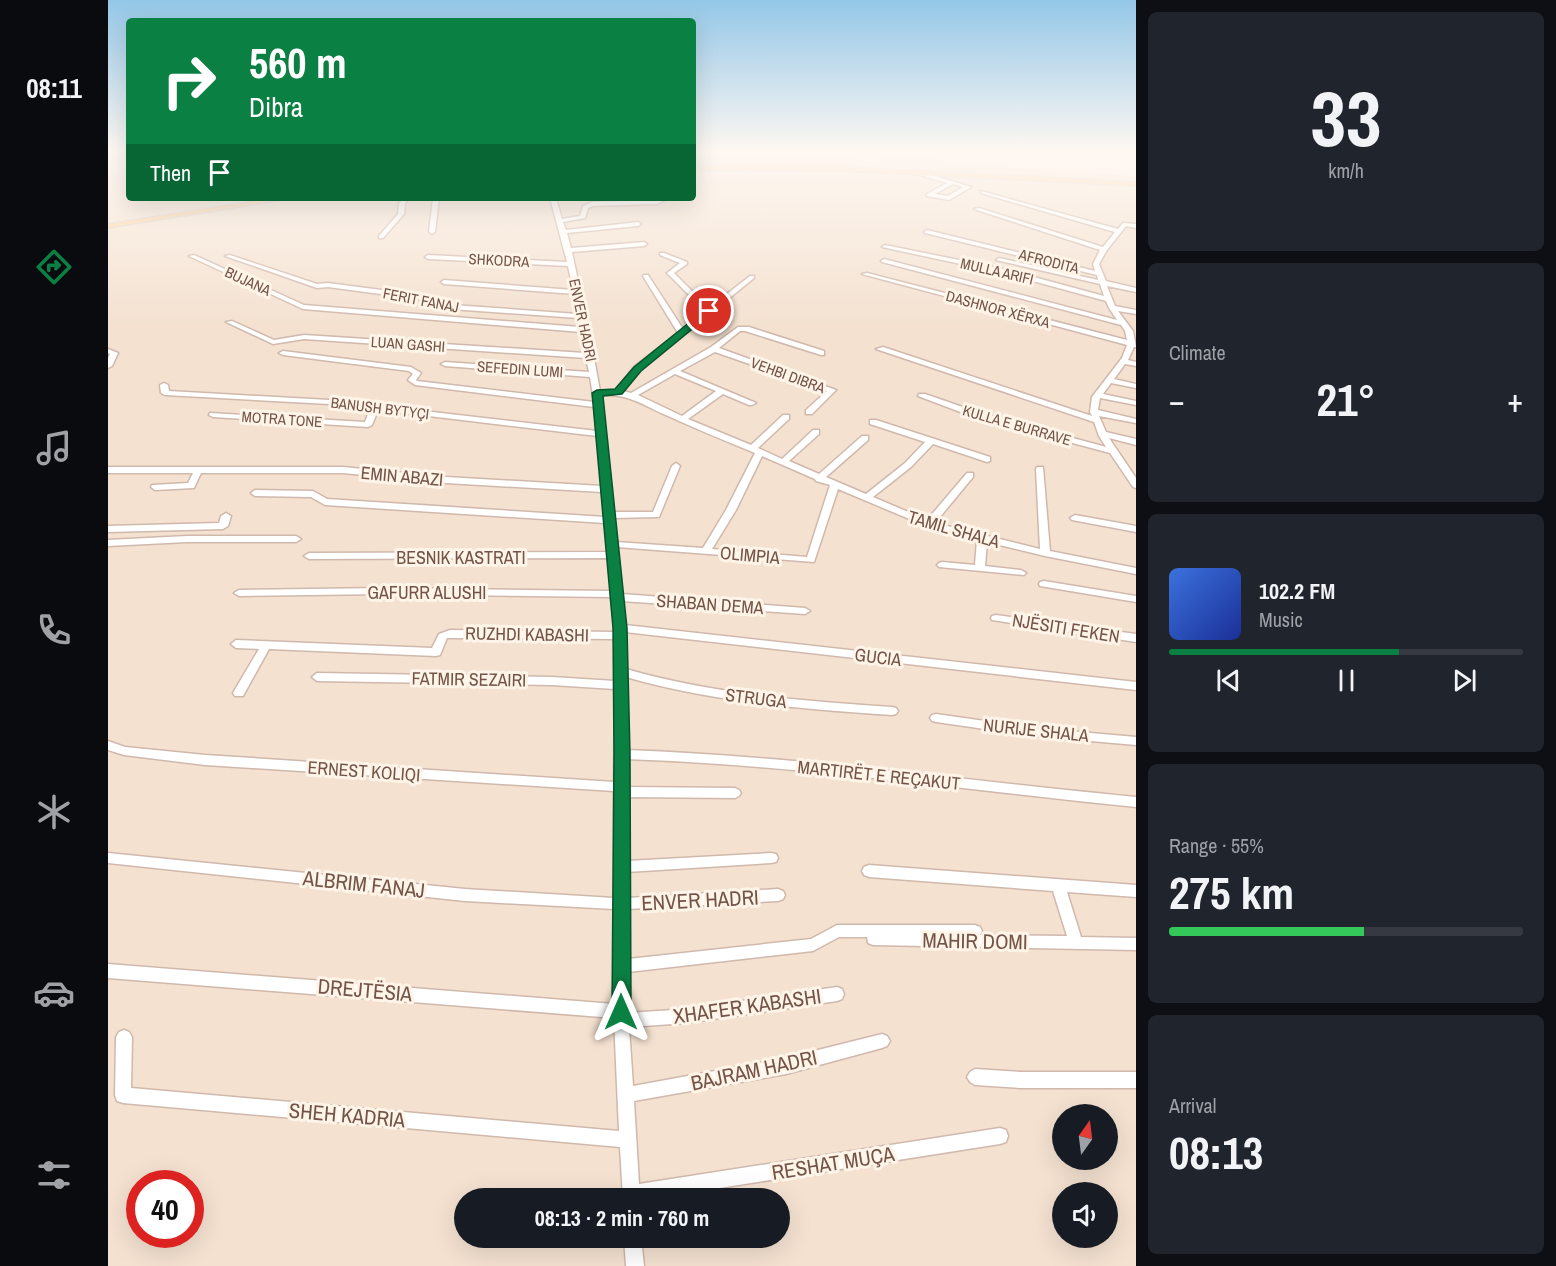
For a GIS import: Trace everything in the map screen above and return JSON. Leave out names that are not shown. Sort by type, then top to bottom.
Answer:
[{"type":"main road","points":[[108,224],[190,210]]},
{"type":"main road","points":[[108,224],[205,210]]},
{"type":"street","points":[[381,237],[401,214],[401,210]]},
{"type":"street","points":[[432,232],[435,210]]},
{"type":"street","name":"ENVER HADRI","points":[[556,210],[564,232],[583,316],[597,393],[619,632],[622,754],[621,1016],[631,1188]]},
{"type":"street","points":[[560,221],[583,216],[584,210]]},
{"type":"street","points":[[979,210],[1104,249]]},
{"type":"street","points":[[1046,210],[1118,231]]},
{"type":"street","points":[[564,232],[638,224]]},
{"type":"street","points":[[1136,226],[1125,224],[1104,249],[1096,264],[1112,308],[1122,323],[1132,332],[1134,345],[1097,395],[1094,403],[1095,416],[1102,434],[1112,451],[1132,474],[1136,484]]},
{"type":"street","name":"AFRODITA","points":[[927,232],[1100,274]]},
{"type":"street","points":[[568,250],[644,244]]},
{"type":"street","name":"MULLA ARIFI","points":[[885,247],[1008,272],[1108,299]]},
{"type":"street","points":[[662,254],[685,263],[670,273],[709,311]]},
{"type":"street","name":"BUJANA","points":[[192,256],[303,307],[586,330]]},
{"type":"street","name":"FERIT FANAJ","points":[[228,256],[317,286],[328,285],[420,297],[437,306],[583,316]]},
{"type":"street","name":"SHKODRA","points":[[428,257],[570,264]]},
{"type":"street","points":[[999,260],[1136,290]]},
{"type":"street","points":[[884,261],[1122,323]]},
{"type":"street","name":"DASHNOR XËRXA","points":[[865,274],[1134,345]]},
{"type":"street","points":[[646,276],[682,333]]},
{"type":"street","points":[[618,392],[637,369],[752,277]]},
{"type":"street","points":[[444,282],[576,292]]},
{"type":"street","points":[[1112,308],[1136,312]]},
{"type":"street","name":"LUAN GASHI","points":[[230,322],[273,342],[304,337],[591,356]]},
{"type":"street","name":"VEHBI DIBRA","points":[[634,394],[714,349],[742,328],[821,353]]},
{"type":"street","name":"VEHBI DIBRA","points":[[714,349],[832,390],[809,412]]},
{"type":"street","points":[[880,349],[1095,416],[1136,422]]},
{"type":"street","points":[[108,351],[114,353],[108,366]]},
{"type":"street","points":[[283,353],[411,369],[417,373],[412,380],[415,383],[598,405]]},
{"type":"street","points":[[1123,361],[1136,364]]},
{"type":"street","name":"SEFEDIN LUMI","points":[[445,364],[594,375]]},
{"type":"street","points":[[676,372],[752,403]]},
{"type":"street","points":[[1108,380],[1136,386]]},
{"type":"street","name":"BANUSH BYTYÇI","points":[[164,386],[165,393],[329,402],[601,434]]},
{"type":"street","points":[[683,419],[720,392]]},
{"type":"street","name":"TAMIL SHALA","points":[[597,393],[634,394],[755,451],[929,524],[982,539],[1136,570]]},
{"type":"street","points":[[1097,395],[1136,403]]},
{"type":"street","name":"KULLA E BURRAVE","points":[[922,396],[974,414],[1112,451]]},
{"type":"street","name":"MOTRA TONE","points":[[213,415],[368,425],[375,407]]},
{"type":"street","points":[[706,551],[730,510],[755,451],[786,417]]},
{"type":"street","points":[[873,422],[987,459]]},
{"type":"street","points":[[783,463],[816,432]]},
{"type":"street","points":[[1102,434],[1136,442]]},
{"type":"street","points":[[819,478],[866,438]]},
{"type":"street","points":[[866,498],[908,465],[931,441]]},
{"type":"street","points":[[255,493],[313,494],[325,502],[608,518],[656,515],[676,466]]},
{"type":"street","name":"EMIN ABAZI","points":[[108,470],[343,470],[447,480],[605,489]]},
{"type":"street","points":[[155,487],[191,486],[198,470]]},
{"type":"street","points":[[1040,470],[1045,553]]},
{"type":"street","points":[[929,524],[970,475]]},
{"type":"street","name":"OLIMPIA","points":[[612,550],[706,551],[811,560],[835,485]]},
{"type":"street","points":[[108,529],[223,526],[226,516]]},
{"type":"street","points":[[1075,518],[1136,529]]},
{"type":"street","points":[[108,543],[187,539],[296,539]]},
{"type":"street","points":[[980,569],[982,539]]},
{"type":"street","name":"BESNIK KASTRATI","points":[[309,556],[612,550]]},
{"type":"street","name":"TAMIL SHALA","points":[[942,565],[1021,573]]},
{"type":"street","points":[[1044,584],[1136,599]]},
{"type":"street","name":"GAFURR ALUSHI","points":[[239,593],[396,591],[616,596]]},
{"type":"street","name":"SHABAN DEMA","points":[[616,596],[805,611]]},
{"type":"street","name":"NJËSITI FEKEN","points":[[996,618],[1136,638]]},
{"type":"street","name":"RUZHDI KABASHI","points":[[236,644],[436,652],[443,636],[450,634],[619,632]]},
{"type":"street","name":"GUCIA","points":[[619,632],[1136,686]]},
{"type":"street","points":[[239,693],[266,645]]},
{"type":"street","name":"FATMIR SEZAIRI","points":[[317,677],[552,681],[621,679]]},
{"type":"street","name":"STRUGA","points":[[621,679],[770,701],[892,711]]},
{"type":"street","name":"NURIJE SHALA","points":[[936,718],[1033,732],[1136,741]]},
{"type":"street","name":"ERNEST KOLIQI","points":[[108,745],[124,751],[205,760],[622,790]]},
{"type":"street","name":"MARTIRËT E REÇAKUT","points":[[622,754],[707,758],[808,767],[1136,802]]},
{"type":"street","points":[[622,790],[735,793]]},
{"type":"street","name":"ALBRIM FANAJ","points":[[108,858],[465,895],[621,904]]},
{"type":"street","name":"ENVER HADRI","points":[[622,867],[771,858]]},
{"type":"street","points":[[869,871],[1136,891]]},
{"type":"street","points":[[1058,886],[1076,943]]},
{"type":"street","name":"ENVER HADRI","points":[[621,904],[778,895]]},
{"type":"street","points":[[621,966],[813,945],[837,931],[975,931]]},
{"type":"street","name":"MAHIR DOMI","points":[[873,939],[1136,944]]},
{"type":"street","name":"DREJTËSIA","points":[[108,971],[621,1016]]},
{"type":"street","name":"XHAFER KABASHI","points":[[621,1016],[687,1016],[837,994]]},
{"type":"street","name":"SHEH KADRIA","points":[[124,1037],[123,1095],[628,1140]]},
{"type":"street","name":"BAJRAM HADRI","points":[[626,1095],[786,1066],[882,1041]]},
{"type":"street","points":[[975,1077],[1020,1080],[1136,1080]]},
{"type":"street","name":"RESHAT MUÇA","points":[[681,1188],[1000,1137]]},
{"type":"street","points":[[634,1248],[635,1266]]},
{"type":"shaded area","points":[[108,210],[1136,210],[1136,1266],[108,1266]]},
{"type":"route","points":[[621,1012],[620,628],[597,393],[618,392],[628,377],[709,311]]}]
